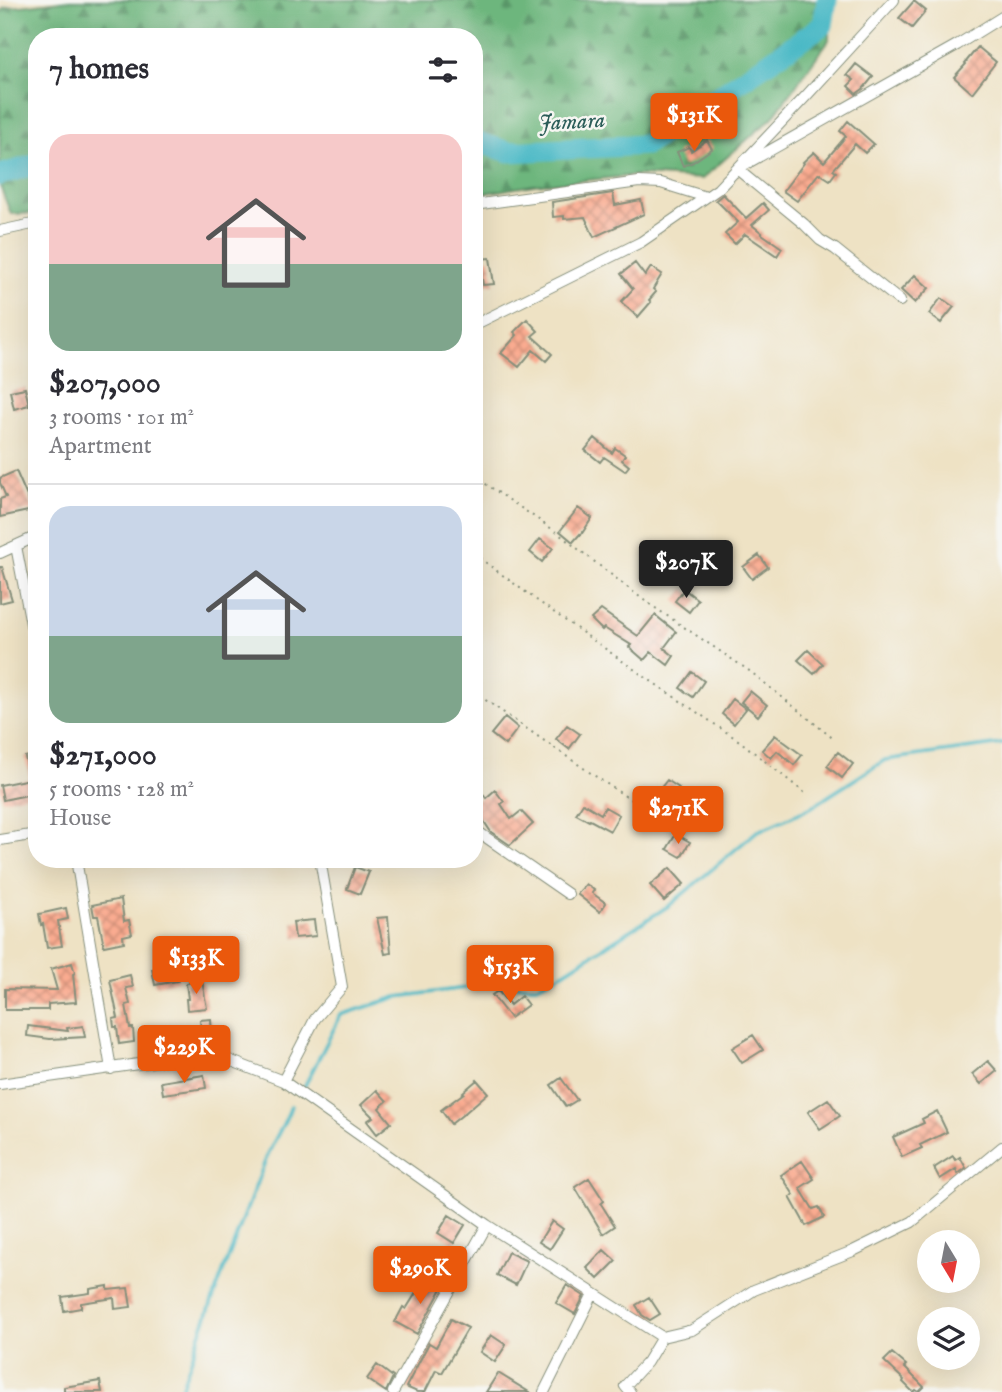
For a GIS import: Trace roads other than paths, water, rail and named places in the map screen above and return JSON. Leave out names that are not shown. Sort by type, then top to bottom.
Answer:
[{"type":"street","points":[[483,320],[640,242],[718,189],[894,0]]},
{"type":"street","points":[[737,169],[1002,17]]},
{"type":"street","points":[[737,169],[820,240],[900,301]]},
{"type":"street","points":[[483,206],[639,182],[662,183],[706,197]]},
{"type":"street","points":[[0,230],[28,225]]},
{"type":"street","points":[[0,553],[28,540]]},
{"type":"street","points":[[16,546],[28,608]]},
{"type":"street","points":[[483,834],[568,894]]},
{"type":"street","points":[[0,840],[28,835]]},
{"type":"street","points":[[78,868],[111,1069]]},
{"type":"street","points":[[283,1081],[315,1019],[342,987],[322,868]]},
{"type":"street","points":[[0,1084],[173,1059],[229,1060],[283,1081],[487,1225],[662,1337]]},
{"type":"street","points":[[630,1392],[625,1386],[646,1362],[662,1337],[692,1330],[754,1290],[853,1251],[912,1222],[1002,1147]]},
{"type":"street","points":[[393,1392],[487,1225]]},
{"type":"street","points":[[544,1392],[593,1294]]},
{"type":"waterway","name":"Jamara","points":[[483,144],[509,152],[646,145],[823,25],[827,0]]},
{"type":"waterway","name":"Jamara","points":[[0,175],[28,167]]},
{"type":"waterway","points":[[303,1089],[341,1015],[397,997],[488,985],[537,986],[563,973],[670,905],[756,832],[810,808],[885,760],[1002,744]]},
{"type":"waterway","points":[[180,1392],[266,1159],[291,1106]]}]
